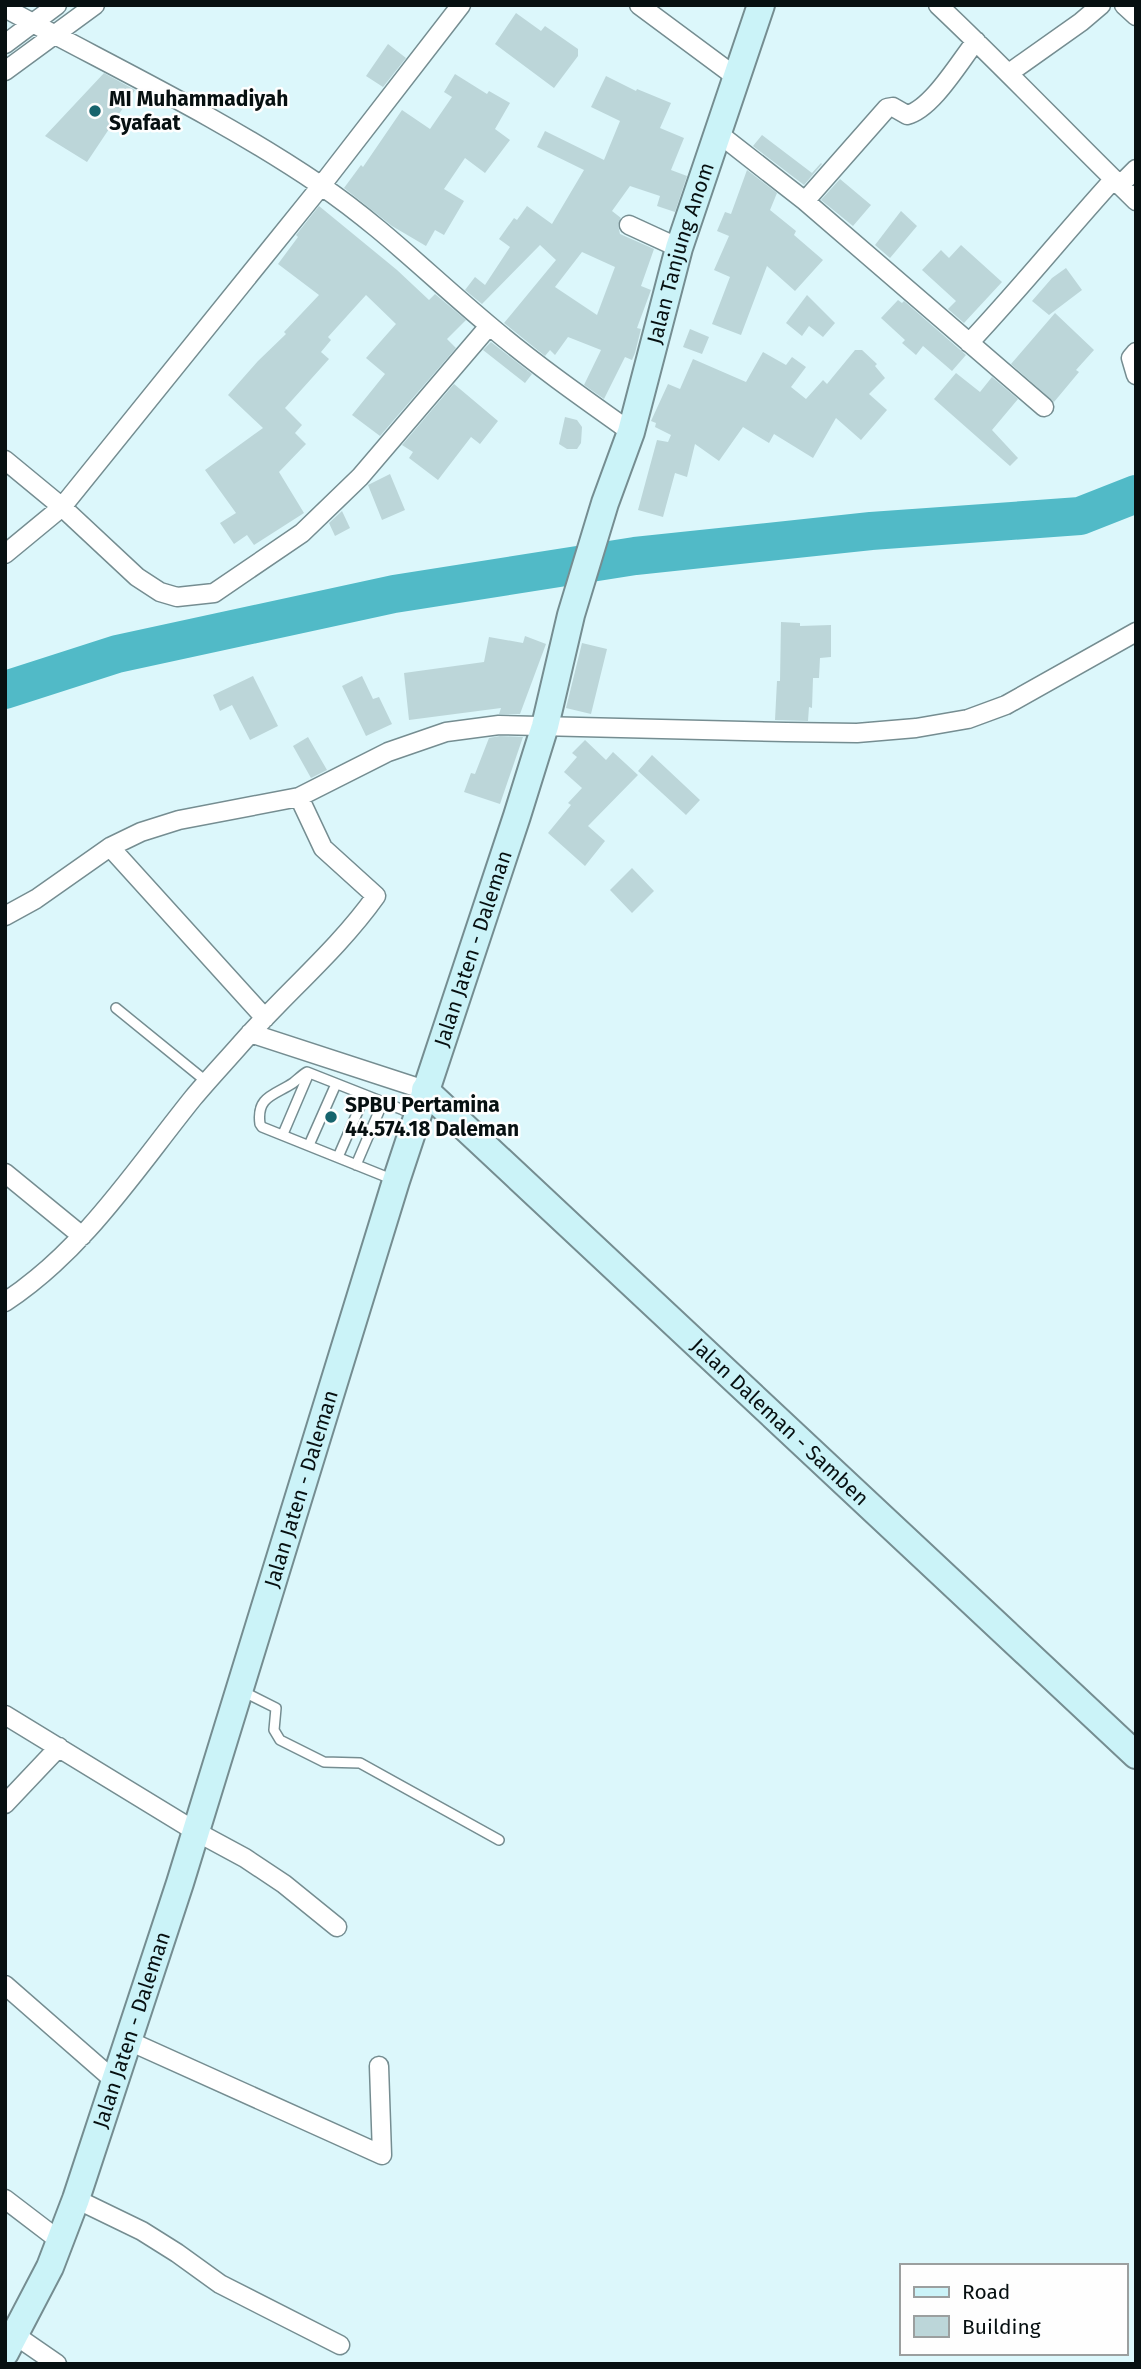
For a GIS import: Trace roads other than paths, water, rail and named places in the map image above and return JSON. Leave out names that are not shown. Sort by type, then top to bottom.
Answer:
[{"type":"main road","name":"Jalan Tanjung Anom","points":[[571,615],[605,503],[631,432],[679,248],[761,5]]},
{"type":"main road","name":"Jalan Jaten - Daleman","points":[[10,2344],[50,2267],[116,2082],[396,1181],[545,726],[571,615]]},
{"type":"main road","name":"Jalan Daleman - Samben","points":[[425,1090],[1136,1755]]},
{"type":"street","points":[[5,71],[43,29],[57,5]]},
{"type":"street","points":[[5,44],[95,5]]},
{"type":"street","points":[[5,554],[62,507],[321,186],[461,5]]},
{"type":"street","points":[[639,5],[736,77]]},
{"type":"street","points":[[938,5],[1136,201]]},
{"type":"street","points":[[1009,73],[1101,5]]},
{"type":"street","points":[[1124,5],[1136,16]]},
{"type":"street","points":[[5,8],[230,127],[321,186],[402,248],[489,326],[631,432]]},
{"type":"street","points":[[805,201],[887,107],[893,107],[904,114],[915,113],[930,100],[976,41]]},
{"type":"street","points":[[718,133],[805,201],[1044,407]]},
{"type":"street","points":[[969,344],[1017,293],[1073,224],[1116,183],[1136,169]]},
{"type":"street","points":[[629,225],[679,248]]},
{"type":"street","points":[[5,460],[62,507],[137,577],[160,592],[177,597],[214,593],[302,533],[360,477],[489,326]]},
{"type":"street","points":[[1136,352],[1131,358],[1136,375]]},
{"type":"street","points":[[5,916],[141,832],[178,820],[299,797],[388,752],[446,732],[486,726],[786,733],[857,733],[916,728],[968,719],[1006,705],[1136,632]]},
{"type":"street","points":[[5,1302],[53,1264],[82,1236],[207,1082],[353,925],[376,896],[323,848],[299,797]]},
{"type":"street","points":[[114,851],[265,1017]]},
{"type":"street","points":[[250,1033],[425,1090]]},
{"type":"street","points":[[5,1173],[82,1236]]},
{"type":"street","points":[[5,1715],[195,1831],[245,1858],[284,1884],[337,1927]]},
{"type":"street","points":[[5,1804],[59,1747]]},
{"type":"street","points":[[5,1985],[116,2082]]},
{"type":"street","points":[[129,2041],[382,2155],[379,2066]]},
{"type":"street","points":[[5,2199],[60,2241]]},
{"type":"street","points":[[76,2199],[142,2231],[220,2284],[340,2346]]},
{"type":"street","points":[[10,2344],[57,2364]]},
{"type":"lane","points":[[116,1007],[207,1082]]},
{"type":"lane","points":[[396,1181],[262,1127],[260,1111],[271,1093],[294,1082],[304,1073],[309,1073],[417,1116]]},
{"type":"lane","points":[[283,1134],[309,1073]]},
{"type":"lane","points":[[309,1145],[335,1084]]},
{"type":"lane","points":[[338,1157],[365,1095]]},
{"type":"lane","points":[[356,1165],[383,1102]]},
{"type":"lane","points":[[240,1690],[276,1708],[274,1730],[280,1740],[324,1762],[360,1763],[499,1840]]},
{"type":"waterway","points":[[5,690],[117,654],[394,594],[635,556],[871,531],[1080,516],[1136,494]]},
{"type":"place","name":"MI Muhammadiyah Syafaat","points":[[95,111]]},
{"type":"place","name":"SPBU Pertamina 44.574.18 Daleman","points":[[331,1117]]}]
